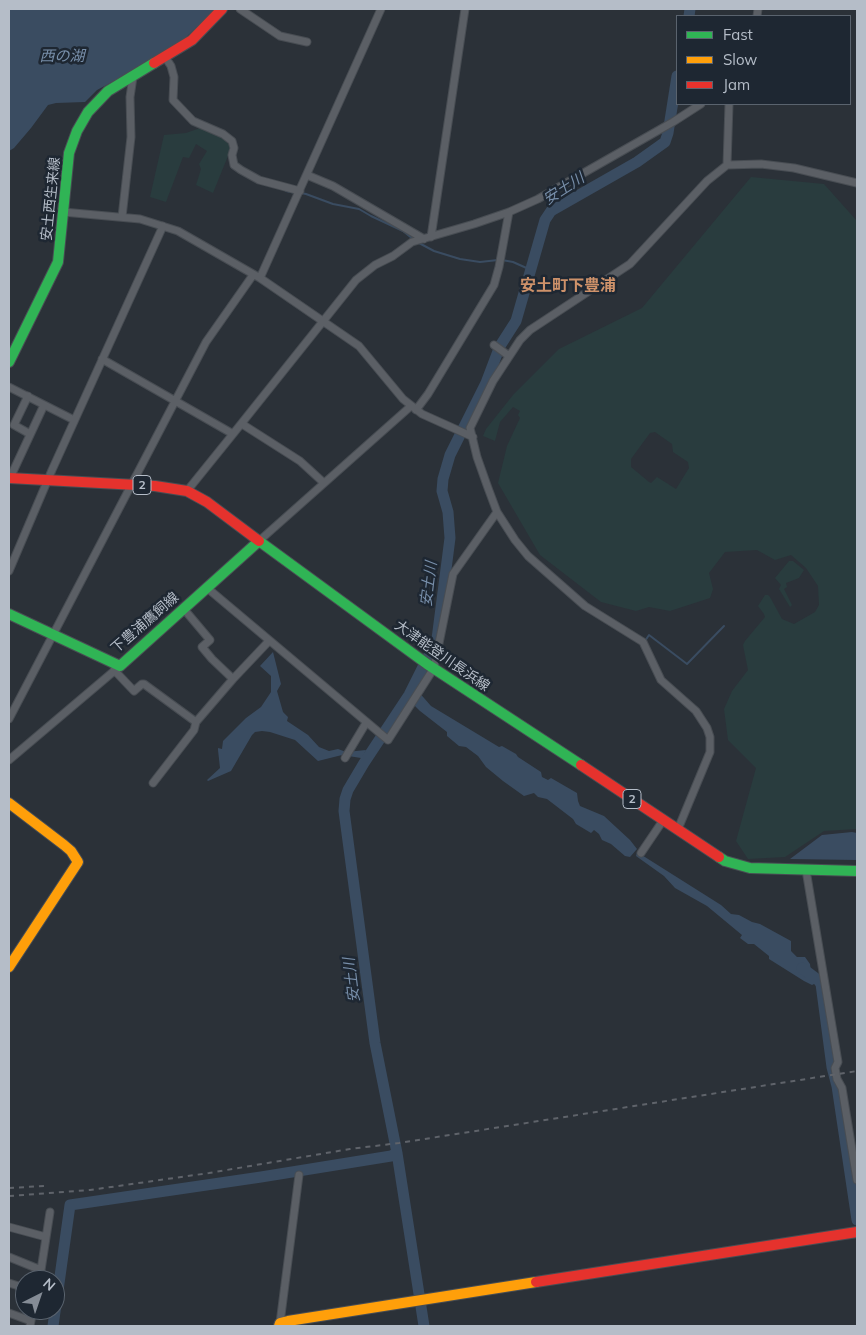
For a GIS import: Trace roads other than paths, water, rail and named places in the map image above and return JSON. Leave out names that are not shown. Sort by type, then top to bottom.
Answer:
[{"type":"main road","name":"安土西生来線","points":[[9,362],[58,262],[69,153],[76,131],[88,112],[108,91],[192,40],[222,9]]},
{"type":"main road","name":"大津能登川長浜線","points":[[9,478],[155,486],[187,492],[207,502],[428,664],[678,828],[715,856],[732,864],[750,868],[857,871]]},
{"type":"main road","name":"下豊浦鷹飼線","points":[[9,614],[53,634],[117,668],[259,541]]},
{"type":"main road","points":[[9,803],[64,845],[71,851],[78,862],[11,960]]},
{"type":"main road","points":[[279,1325],[857,1232]]},
{"type":"street","points":[[240,9],[280,36],[307,42]]},
{"type":"street","points":[[9,719],[133,485],[206,342],[256,277],[300,192],[381,9]]},
{"type":"street","points":[[425,239],[465,9]]},
{"type":"street","points":[[165,57],[171,66],[174,77],[173,100],[193,121],[223,134],[232,141],[234,165],[259,180],[300,192]]},
{"type":"street","points":[[122,217],[131,137],[130,96],[132,76]]},
{"type":"street","points":[[187,492],[356,280],[375,265],[393,256],[412,242],[509,212],[538,199],[699,105]]},
{"type":"street","points":[[728,165],[729,105]]},
{"type":"street","points":[[678,828],[710,752],[710,737],[702,720],[696,711],[661,680],[643,642],[591,610],[528,556],[515,540],[498,512],[470,437],[470,428],[506,353],[530,330],[630,264],[706,181],[728,165],[762,164],[794,168],[857,183]]},
{"type":"street","points":[[307,175],[333,186],[425,239]]},
{"type":"street","points":[[63,212],[140,219],[178,232],[256,277],[324,321],[359,346],[414,408],[470,437]]},
{"type":"street","points":[[259,541],[324,482],[414,408],[428,394],[494,285],[509,212]]},
{"type":"street","points":[[9,571],[47,480],[163,226]]},
{"type":"street","points":[[494,345],[506,353]]},
{"type":"street","points":[[102,359],[233,434]]},
{"type":"street","points":[[9,387],[74,420]]},
{"type":"street","points":[[28,396],[14,425],[30,434]]},
{"type":"street","points":[[9,478],[44,405]]},
{"type":"street","points":[[242,424],[300,461],[324,482]]},
{"type":"street","points":[[206,587],[388,740],[421,688],[453,574],[498,512]]},
{"type":"street","points":[[183,608],[210,640],[202,647],[233,679]]},
{"type":"street","points":[[153,783],[194,730],[196,722],[233,679],[270,641]]},
{"type":"street","points":[[9,760],[117,668],[134,690],[144,684],[196,722]]},
{"type":"street","points":[[347,754],[366,723]]},
{"type":"street","points":[[641,853],[664,819]]},
{"type":"street","points":[[806,870],[838,1062],[835,1068],[836,1079],[842,1088],[857,1180]]},
{"type":"street","points":[[279,1325],[299,1175]]},
{"type":"street","points":[[9,1257],[41,1270],[50,1212]]},
{"type":"street","points":[[9,1226],[46,1237]]},
{"type":"street","points":[[9,1314],[31,1324]]},
{"type":"water","name":"西の湖","points":[[9,9],[216,9],[182,41],[148,63],[97,90],[85,102],[48,105],[31,128],[14,148],[9,151]]},
{"type":"water","points":[[273,652],[281,684],[277,691],[283,712],[288,717],[287,721],[308,735],[319,747],[329,751],[338,749],[346,752],[366,750],[361,760],[361,758],[342,755],[318,761],[295,740],[262,731],[255,732],[252,735],[231,771],[208,781],[220,768],[218,748],[222,749],[223,741],[246,718],[261,707],[271,692],[271,676],[260,666]]},
{"type":"water","points":[[417,690],[431,706],[499,747],[502,746],[516,754],[541,772],[542,777],[548,780],[551,778],[577,793],[580,806],[604,816],[637,849],[630,857],[625,856],[611,844],[602,840],[594,830],[591,833],[576,824],[573,819],[547,799],[538,797],[534,793],[524,796],[503,781],[486,767],[478,756],[466,747],[459,746],[447,736],[447,732],[410,701]]},
{"type":"water","points":[[857,833],[857,860],[790,859],[822,835]]},
{"type":"water","points":[[637,852],[721,905],[731,914],[739,915],[760,924],[791,941],[791,951],[797,957],[805,957],[810,964],[811,972],[818,982],[812,985],[804,981],[769,959],[769,956],[754,944],[748,944],[740,938],[742,935],[707,906],[675,888],[664,876],[636,856]]},
{"type":"waterway","name":"安土川","points":[[689,15],[690,9]]},
{"type":"waterway","name":"安土川","points":[[424,1326],[397,1153],[375,1043],[344,811],[345,799],[348,790],[364,763],[409,695],[437,639],[450,538],[448,512],[442,491],[443,479],[450,455],[486,383],[500,346],[516,321],[545,220],[551,211],[637,162],[665,142],[676,82]]},
{"type":"waterway","points":[[286,191],[296,193]]},
{"type":"waterway","points":[[301,193],[333,204],[359,209],[403,231],[413,239]]},
{"type":"waterway","points":[[419,243],[434,251],[460,259],[480,262],[498,260]]},
{"type":"waterway","points":[[502,260],[513,262],[531,270]]},
{"type":"waterway","points":[[645,641],[649,635],[687,664],[724,626]]},
{"type":"waterway","points":[[802,968],[821,984],[832,1067],[837,1086],[857,1220]]},
{"type":"waterway","points":[[53,1326],[70,1205],[261,1177],[391,1156],[397,1153]]},
{"type":"railway","points":[[9,1196],[90,1190],[209,1173],[350,1149],[399,1143],[857,1071]]},
{"type":"railway","points":[[9,1188],[44,1186]]},
{"type":"district","name":"安土町下豊浦","points":[[568,286]]}]
